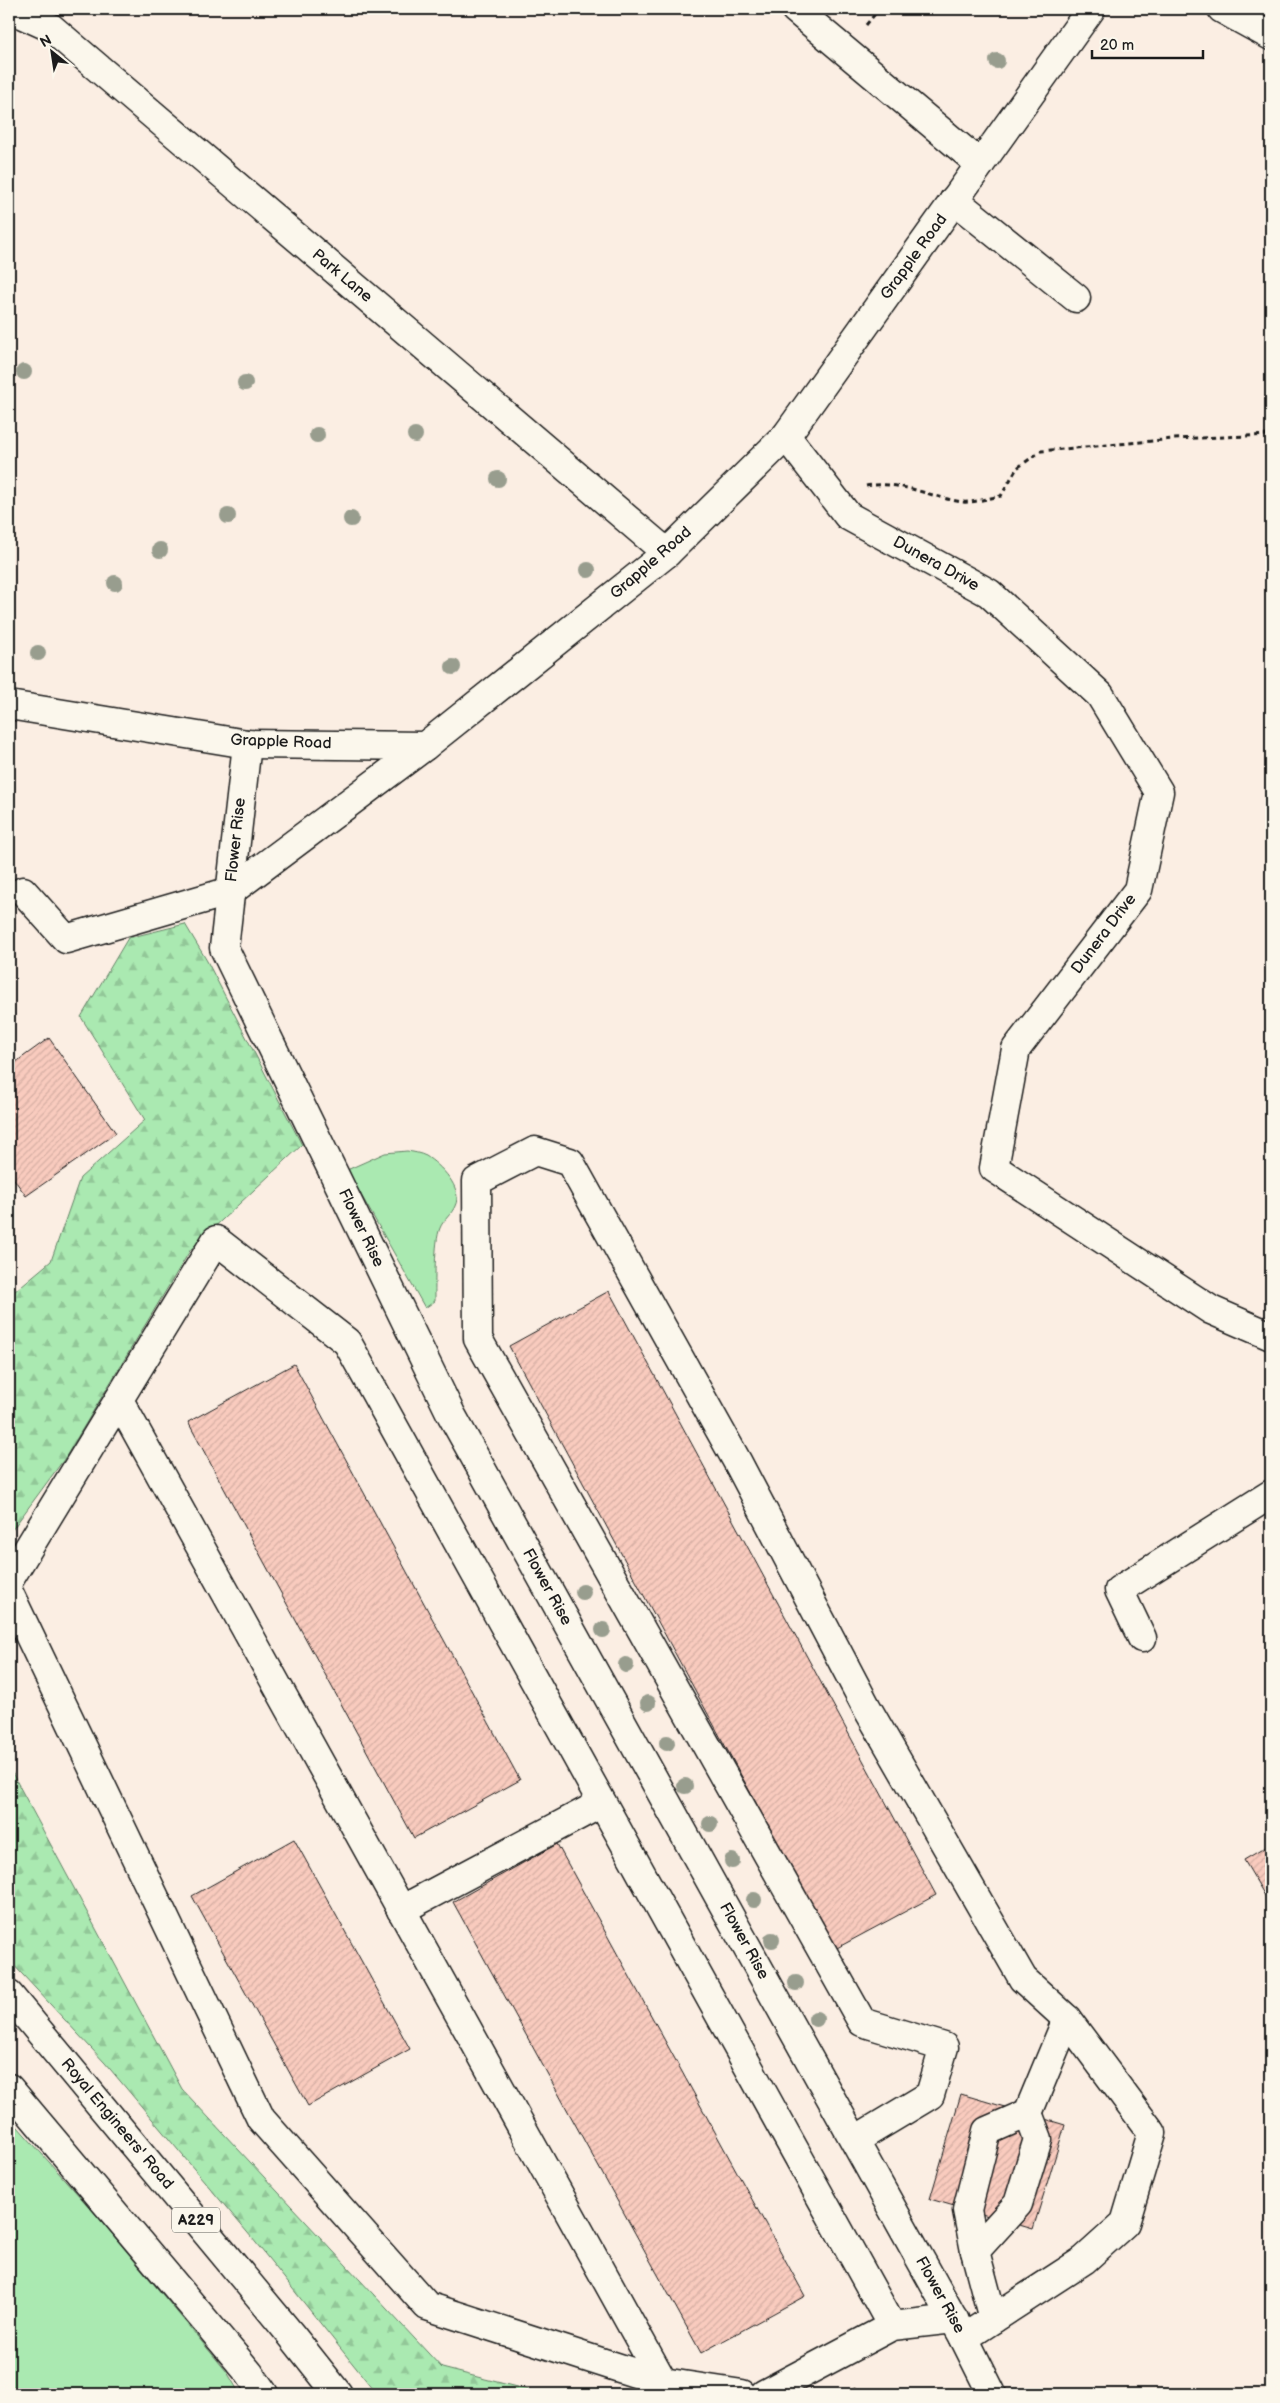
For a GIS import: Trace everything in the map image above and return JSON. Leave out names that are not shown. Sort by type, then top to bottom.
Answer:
[{"type":"main road","name":"Park Lane","points":[[10,9],[50,27],[667,553]]},
{"type":"main road","points":[[794,9],[980,164]]},
{"type":"main road","name":"Grapple Road","points":[[9,705],[247,744],[425,746],[667,553],[786,436],[1091,9]]},
{"type":"main road","points":[[1222,9],[1271,36]]},
{"type":"main road","points":[[954,200],[1076,298]]},
{"type":"main road","name":"Dunera Drive","points":[[786,436],[848,516],[989,593],[1100,694],[1159,792],[1138,890],[1016,1049],[994,1168],[1211,1310],[1271,1336]]},
{"type":"main road","name":"Flower Rise","points":[[247,744],[224,948],[451,1414],[959,2328],[992,2394]]},
{"type":"main road","points":[[23,891],[66,939],[231,891],[425,746]]},
{"type":"main road","points":[[764,2394],[892,2326],[959,2328],[993,2319],[1084,2260],[1125,2223],[1152,2133],[1067,2018],[1023,1980],[867,1708],[737,1461],[570,1162],[535,1151],[478,1181],[478,1339],[862,2022],[944,2047],[930,2095],[854,2140]]},
{"type":"main road","points":[[9,1580],[216,1240],[347,1342],[892,2326]]},
{"type":"main road","points":[[118,1400],[663,2382]]},
{"type":"main road","points":[[1142,1638],[1119,1590],[1271,1494]]},
{"type":"main road","points":[[9,1593],[262,2119],[427,2306],[663,2382],[742,2394]]},
{"type":"main road","points":[[401,1910],[602,1803]]},
{"type":"main road","name":"Royal Engineers' Road","points":[[9,1995],[338,2394]]},
{"type":"main road","points":[[975,2251],[1018,2204],[1038,2139],[1028,2114],[1067,2018]]},
{"type":"main road","points":[[9,2088],[249,2373],[264,2394]]},
{"type":"main road","points":[[993,2319],[975,2251],[967,2210],[987,2131],[1028,2114]]},
{"type":"path","points":[[831,492],[879,484],[896,485],[964,502],[1001,496],[1018,468],[1041,451],[1174,439],[1271,435]]},
{"type":"green space","points":[[185,924],[207,961],[302,1145],[191,1249],[65,1458],[9,1534],[9,1296],[51,1261],[80,1178],[145,1120],[81,1017],[128,938]]},
{"type":"green space","points":[[407,1151],[426,1156],[444,1171],[453,1185],[457,1199],[452,1212],[441,1225],[438,1234],[435,1264],[435,1301],[425,1308],[347,1170],[385,1153]]},
{"type":"green space","points":[[9,1767],[182,2089],[442,2368],[544,2394],[377,2394],[252,2238],[105,2063],[9,1960]]},
{"type":"green space","points":[[9,2117],[98,2217],[227,2372],[240,2394],[9,2394]]},
{"type":"building","points":[[9,513],[16,521],[9,527]]},
{"type":"building","points":[[49,1038],[116,1133],[26,1196],[9,1172],[9,1067]]},
{"type":"building","points":[[609,1291],[936,1895],[835,1949],[509,1346]]},
{"type":"building","points":[[294,1364],[520,1780],[414,1838],[188,1422]]},
{"type":"building","points":[[294,1839],[410,2049],[308,2106],[192,1896]]},
{"type":"building","points":[[557,1844],[805,2296],[701,2353],[453,1902]]},
{"type":"building","points":[[1271,1844],[1271,1906],[1244,1860]]},
{"type":"building","points":[[961,2094],[1065,2125],[1033,2229],[930,2199]]},
{"type":"building","points":[[856,2387],[860,2394],[842,2394]]}]
